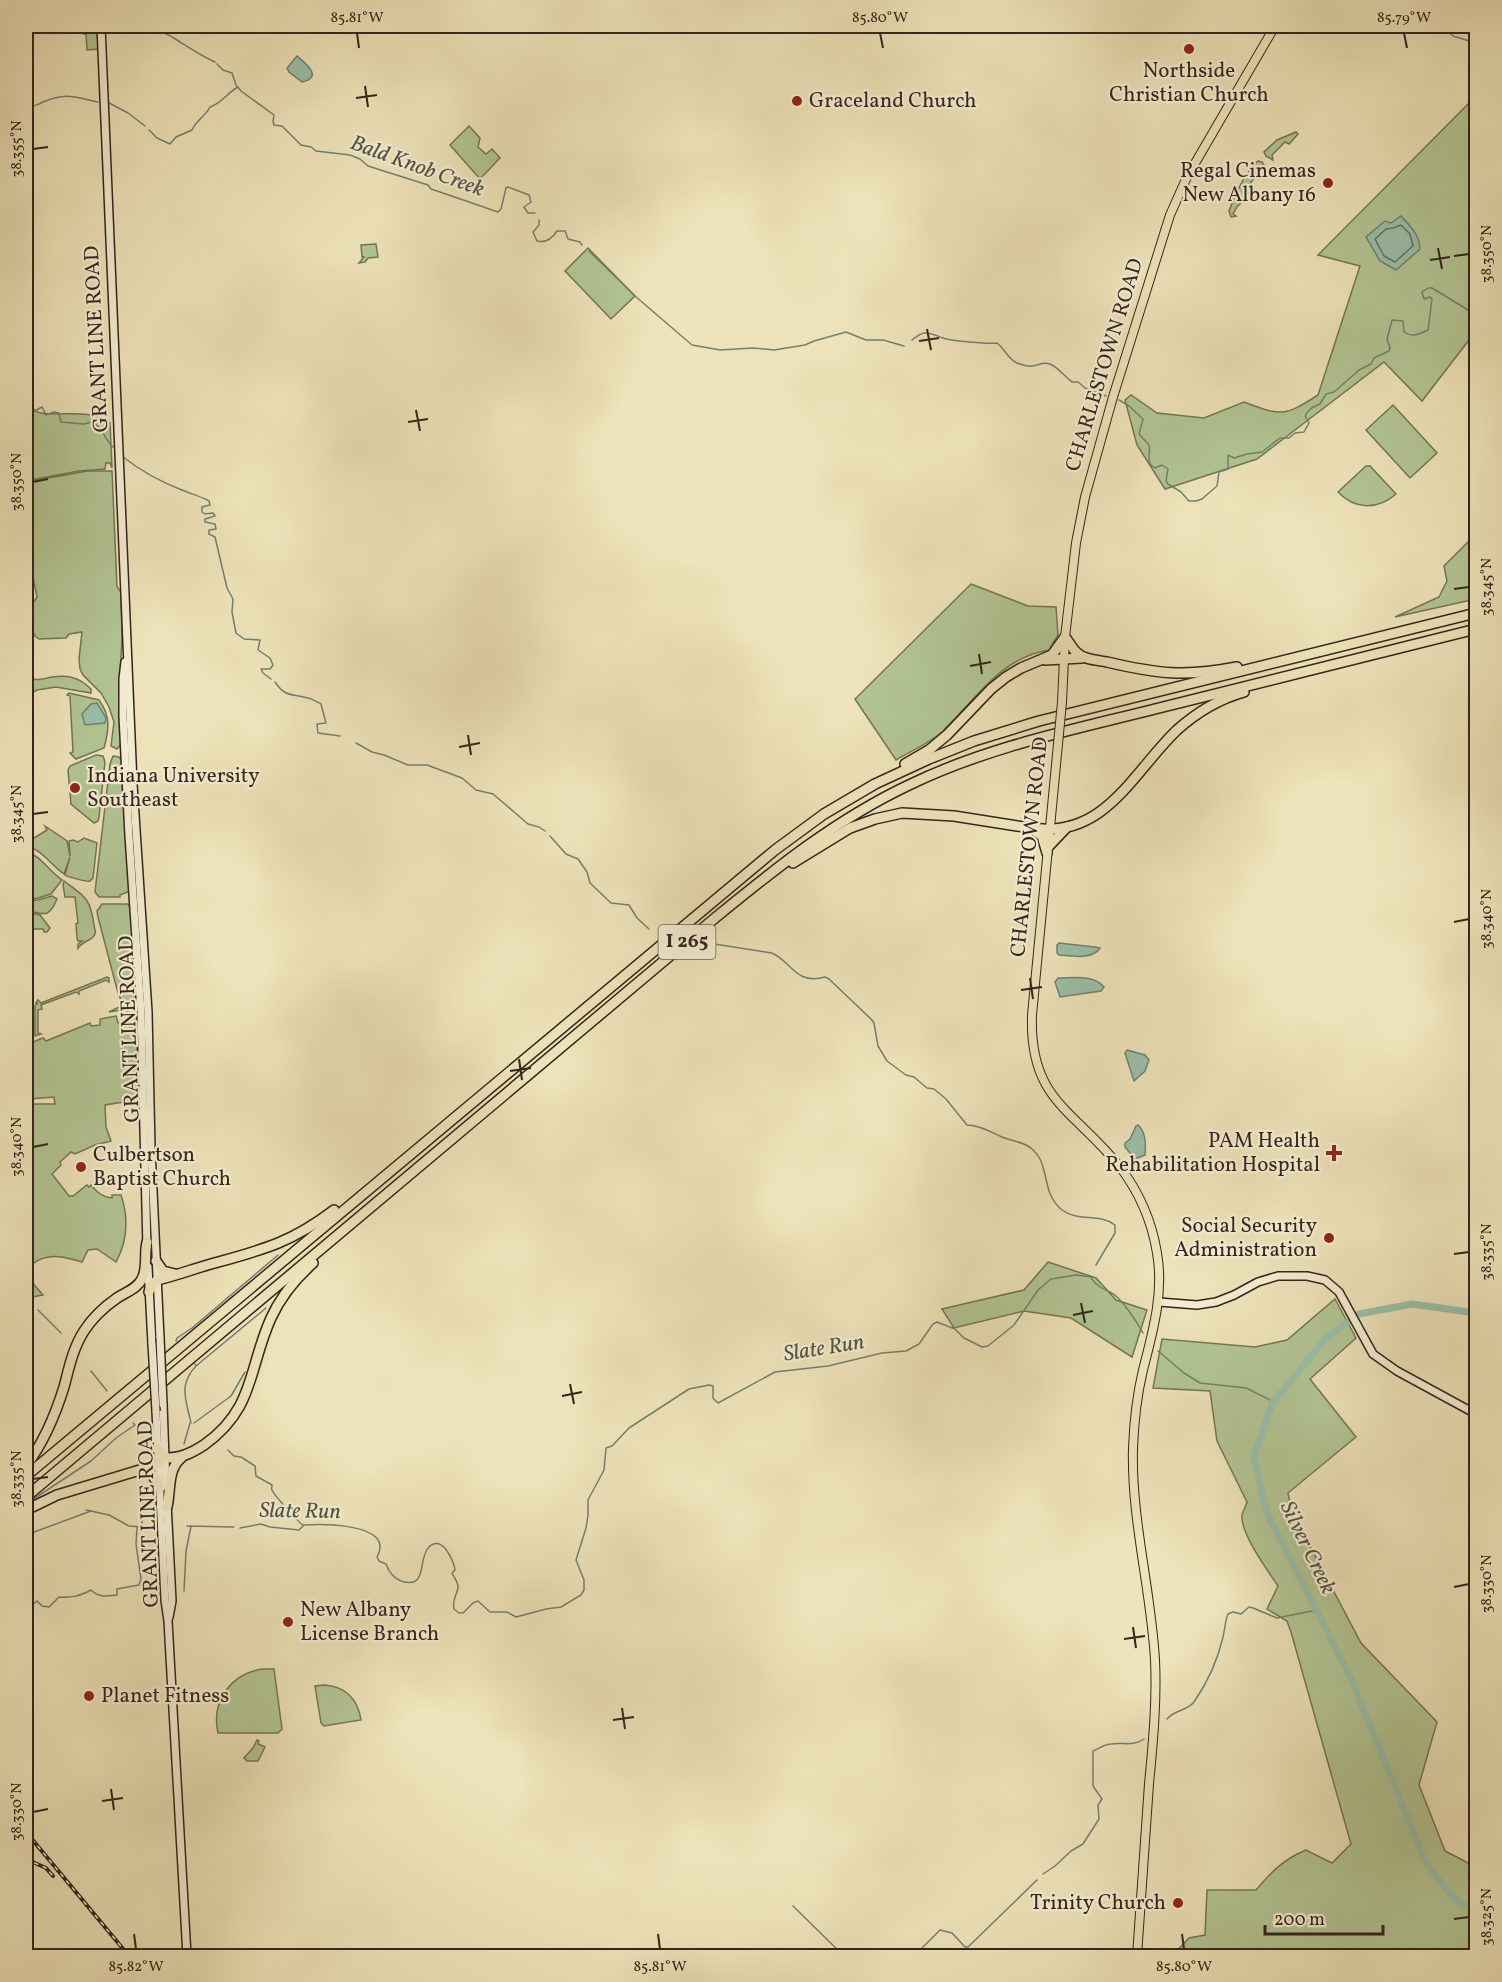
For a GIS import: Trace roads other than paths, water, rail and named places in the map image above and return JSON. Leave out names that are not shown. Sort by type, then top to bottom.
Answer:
[{"type":"highway","name":"I 265","points":[[26,1476],[775,850],[850,798],[929,759],[1006,731],[1476,613]]},
{"type":"highway","name":"I 265","points":[[26,1497],[715,918],[826,831],[879,800],[942,770],[993,751],[1082,726],[1476,629]]},
{"type":"highway","points":[[850,798],[938,742],[991,689],[1021,668],[1052,656],[1065,637],[1076,652],[1088,658]]},
{"type":"highway","points":[[1043,660],[1088,658],[1156,673],[1191,674],[1364,641]]},
{"type":"highway","points":[[715,918],[836,835],[868,821],[902,813],[921,813],[1050,829],[1068,826],[1094,816],[1115,800],[1169,738],[1186,722],[1206,709],[1239,694],[1329,666]]},
{"type":"highway","points":[[1030,828],[1042,836],[1048,850],[1068,826]]},
{"type":"highway","points":[[137,1286],[153,1286],[175,1274],[261,1250],[294,1237],[389,1167],[396,1165]]},
{"type":"highway","points":[[168,1507],[172,1470],[177,1461],[218,1435],[231,1421],[245,1397],[266,1329],[280,1301],[299,1275],[373,1205]]},
{"type":"highway","points":[[26,1466],[41,1445],[52,1422],[83,1333],[102,1310],[137,1286],[144,1274],[147,1242]]},
{"type":"highway","points":[[156,1261],[163,1271],[175,1274]]},
{"type":"highway","points":[[157,1449],[162,1460]]},
{"type":"highway","points":[[26,1510],[57,1495],[136,1472],[162,1460],[182,1457]]},
{"type":"highway","points":[[136,1472],[146,1471],[152,1474],[160,1488]]},
{"type":"main road","name":"GRANT LINE ROAD","points":[[101,26],[135,824],[148,1012],[156,1261],[152,1344],[157,1449]]},
{"type":"main road","name":"CHARLESTOWN ROAD","points":[[1137,1956],[1156,1691],[1152,1628],[1136,1500],[1133,1433],[1139,1391],[1154,1331],[1160,1278],[1150,1225],[1141,1202],[1120,1168],[1066,1113],[1052,1096],[1042,1077],[1035,1057],[1032,1015],[1062,702],[1065,637],[1076,543],[1088,484],[1170,215],[1187,177],[1275,26]]},
{"type":"main road","name":"GRANT LINE ROAD","points":[[127,651],[123,679],[123,716],[141,1012],[147,1242],[159,1338],[162,1404],[160,1488],[165,1600],[187,1956]]},
{"type":"main road","points":[[1159,1302],[1196,1305],[1216,1302],[1258,1282],[1285,1275],[1310,1276],[1325,1280],[1337,1289],[1373,1354],[1386,1365],[1476,1413]]},
{"type":"main road","name":"GRANT LINE ROAD","points":[[162,1460],[168,1507],[172,1601],[168,1621]]},
{"type":"water","points":[[297,56],[312,73],[312,77],[302,82],[287,68]]},
{"type":"water","points":[[1401,216],[1416,235],[1420,249],[1396,270],[1380,261],[1366,237],[1385,221],[1391,223]]},
{"type":"water","points":[[97,703],[106,718],[105,723],[85,725],[82,714],[91,704]]},
{"type":"water","points":[[1059,943],[1100,948],[1097,952],[1087,956],[1059,955],[1057,945]]},
{"type":"water","points":[[1058,978],[1089,978],[1104,987],[1101,991],[1060,997],[1055,982]]},
{"type":"water","points":[[1127,1050],[1145,1055],[1149,1060],[1145,1071],[1134,1081],[1125,1053]]},
{"type":"water","points":[[1138,1125],[1144,1135],[1145,1155],[1135,1159],[1125,1147],[1125,1143]]},
{"type":"waterway","name":"Bald Knob Creek","points":[[145,26],[169,35],[215,62]]},
{"type":"waterway","points":[[1442,26],[1453,36],[1476,43]]},
{"type":"waterway","name":"Bald Knob Creek","points":[[217,64],[223,70],[232,73],[241,91],[274,115],[274,125],[282,126],[301,145],[311,147],[316,151],[350,155],[360,159],[368,166],[428,185],[431,189],[498,212],[508,187],[529,195],[531,202],[524,207],[528,213],[535,213]]},
{"type":"waterway","points":[[149,130],[157,138],[170,144],[176,137],[192,130],[210,107],[238,87]]},
{"type":"waterway","points":[[26,108],[65,96],[98,102]]},
{"type":"waterway","points":[[109,103],[128,113],[145,126]]},
{"type":"waterway","name":"Bald Knob Creek","points":[[539,220],[539,225],[533,232],[537,241],[546,241],[557,231],[565,231],[568,239],[580,242],[582,245]]},
{"type":"waterway","name":"Bald Knob Creek","points":[[589,251],[635,296],[692,345],[720,350],[753,348],[774,350],[805,345],[846,332],[866,340],[883,340],[904,346]]},
{"type":"waterway","name":"Bald Knob Creek","points":[[1119,400],[1143,419],[1139,434],[1149,445],[1150,464],[1155,468],[1162,465],[1168,469],[1166,481],[1168,484],[1181,492],[1189,501],[1196,501],[1202,499],[1217,486],[1219,472],[1228,469],[1228,455],[1234,458],[1262,452],[1280,438],[1289,438],[1295,433],[1304,432],[1309,423],[1305,416],[1309,410],[1320,404],[1326,394],[1334,392],[1359,370],[1371,364],[1374,358],[1389,351],[1387,339],[1392,320],[1403,321],[1404,332],[1410,335],[1428,330],[1432,299],[1430,297],[1424,299],[1422,292],[1432,288],[1473,311],[1476,299]]},
{"type":"waterway","name":"Bald Knob Creek","points":[[912,340],[927,333],[953,340],[997,343],[1017,363],[1026,366],[1050,364],[1072,382],[1078,382],[1085,388],[1106,396]]},
{"type":"waterway","points":[[26,402],[35,411],[42,407],[46,415],[59,413],[61,422],[84,424],[92,422],[99,427],[113,447]]},
{"type":"waterway","points":[[123,457],[159,480],[209,501],[210,505],[202,507],[202,512],[213,513],[215,516],[205,519],[205,522],[215,524],[216,529],[209,530],[209,534],[215,537],[227,588],[233,599],[232,612],[236,633],[244,639],[260,640],[258,650],[270,658],[273,665],[270,669],[261,669],[271,679]]},
{"type":"waterway","points":[[275,682],[286,693],[310,698],[321,704],[326,723],[317,724],[318,733],[340,736]]},
{"type":"waterway","points":[[356,743],[372,752],[408,765],[427,765],[462,778],[476,790],[493,794],[528,824],[545,831]]},
{"type":"waterway","points":[[550,836],[566,854],[578,859],[587,872],[590,883],[611,903],[629,905],[637,918],[649,929]]},
{"type":"waterway","points":[[708,943],[772,953],[800,975],[807,978],[825,977],[829,979],[874,1023],[878,1046],[887,1061],[906,1075],[914,1077],[927,1088],[934,1089],[946,1099],[967,1125],[980,1127],[1032,1149],[1042,1163],[1051,1195],[1062,1210],[1075,1216],[1103,1219],[1115,1225],[1115,1233],[1096,1265]]},
{"type":"waterway","points":[[176,1341],[278,1255]]},
{"type":"waterway","name":"Slate Run","points":[[240,1528],[261,1524],[299,1530],[304,1525],[326,1525],[367,1532],[376,1538],[380,1546],[377,1557],[379,1561],[386,1564],[396,1578],[410,1583],[419,1577],[429,1547],[438,1544],[443,1546],[450,1555],[454,1566],[455,1570],[452,1573],[458,1586],[454,1609],[459,1613],[463,1613],[478,1601],[490,1612],[507,1612],[516,1617],[561,1607],[581,1595],[584,1590],[584,1580],[576,1560],[586,1528],[588,1500],[604,1470],[606,1448],[612,1446],[629,1428],[689,1389],[713,1386],[713,1398],[718,1403],[775,1372],[828,1366],[882,1353],[906,1351],[919,1344],[933,1324],[937,1322],[955,1329],[964,1338],[982,1347],[988,1346],[1014,1325],[1038,1290],[1051,1279],[1076,1275],[1091,1277]]},
{"type":"waterway","points":[[1091,1278],[1119,1299],[1143,1333]]},
{"type":"waterway","points":[[26,1293],[29,1297]]},
{"type":"waterway","name":"Silver Creek","points":[[1476,1313],[1412,1304],[1359,1314],[1324,1340],[1272,1404],[1254,1456],[1266,1511],[1352,1681],[1425,1861],[1453,1898],[1476,1913]]},
{"type":"waterway","points":[[196,1366],[266,1308]]},
{"type":"waterway","points":[[38,1310],[61,1333]]},
{"type":"waterway","points":[[1158,1351],[1200,1383],[1246,1388],[1274,1402]]},
{"type":"waterway","points":[[191,1423],[185,1386],[195,1364]]},
{"type":"waterway","points":[[91,1371],[107,1391]]},
{"type":"waterway","points":[[194,1423],[231,1396],[245,1372]]},
{"type":"waterway","points":[[133,1423],[138,1428]]},
{"type":"waterway","points":[[184,1444],[190,1423]]},
{"type":"waterway","points":[[26,1504],[91,1461],[116,1438],[135,1425]]},
{"type":"waterway","points":[[228,1450],[234,1456],[241,1457],[255,1466],[256,1476],[272,1485],[272,1490],[277,1497],[303,1525]]},
{"type":"waterway","points":[[142,1526],[143,1485]]},
{"type":"waterway","name":"Slate Run","points":[[86,1510],[109,1515],[129,1526],[144,1527]]},
{"type":"waterway","points":[[26,1535],[91,1511]]},
{"type":"waterway","name":"Slate Run","points":[[187,1526],[234,1527]]},
{"type":"waterway","points":[[184,1591],[186,1551],[191,1526]]},
{"type":"waterway","points":[[26,1611],[30,1610],[37,1601],[42,1606],[49,1607],[59,1597],[76,1596],[91,1590],[100,1595],[117,1595],[117,1589],[139,1585],[141,1579],[136,1544],[137,1527]]},
{"type":"waterway","points":[[1167,1719],[1191,1705],[1203,1687],[1218,1654],[1228,1614],[1233,1612],[1241,1614],[1249,1607],[1277,1618],[1317,1610]]},
{"type":"waterway","points":[[1043,1874],[1083,1844],[1099,1819],[1098,1805],[1102,1799],[1093,1786],[1093,1751],[1109,1744],[1132,1744],[1144,1739]]},
{"type":"waterway","points":[[914,1956],[940,1930],[952,1933],[965,1947],[968,1947],[1037,1880]]},
{"type":"waterway","points":[[793,1906],[844,1956]]},
{"type":"railway","points":[[26,1832],[129,1956]]},
{"type":"railway","points":[[26,1859],[46,1868],[53,1876]]},
{"type":"place","name":"Northside Christian Church","points":[[1189,49]]},
{"type":"place","name":"Graceland Church","points":[[797,101]]},
{"type":"place","name":"Regal Cinemas New Albany 16","points":[[1328,183]]},
{"type":"place","name":"Indiana University Southeast","points":[[75,788]]},
{"type":"place","name":"PAM Health Rehabilitation Hospital","points":[[1334,1153]]},
{"type":"place","name":"Culbertson Baptist Church","points":[[81,1167]]},
{"type":"place","name":"Social Security Administration","points":[[1329,1238]]},
{"type":"place","name":"New Albany License Branch","points":[[288,1622]]},
{"type":"place","name":"Planet Fitness","points":[[89,1696]]},
{"type":"place","name":"Trinity Church","points":[[1178,1903]]}]
